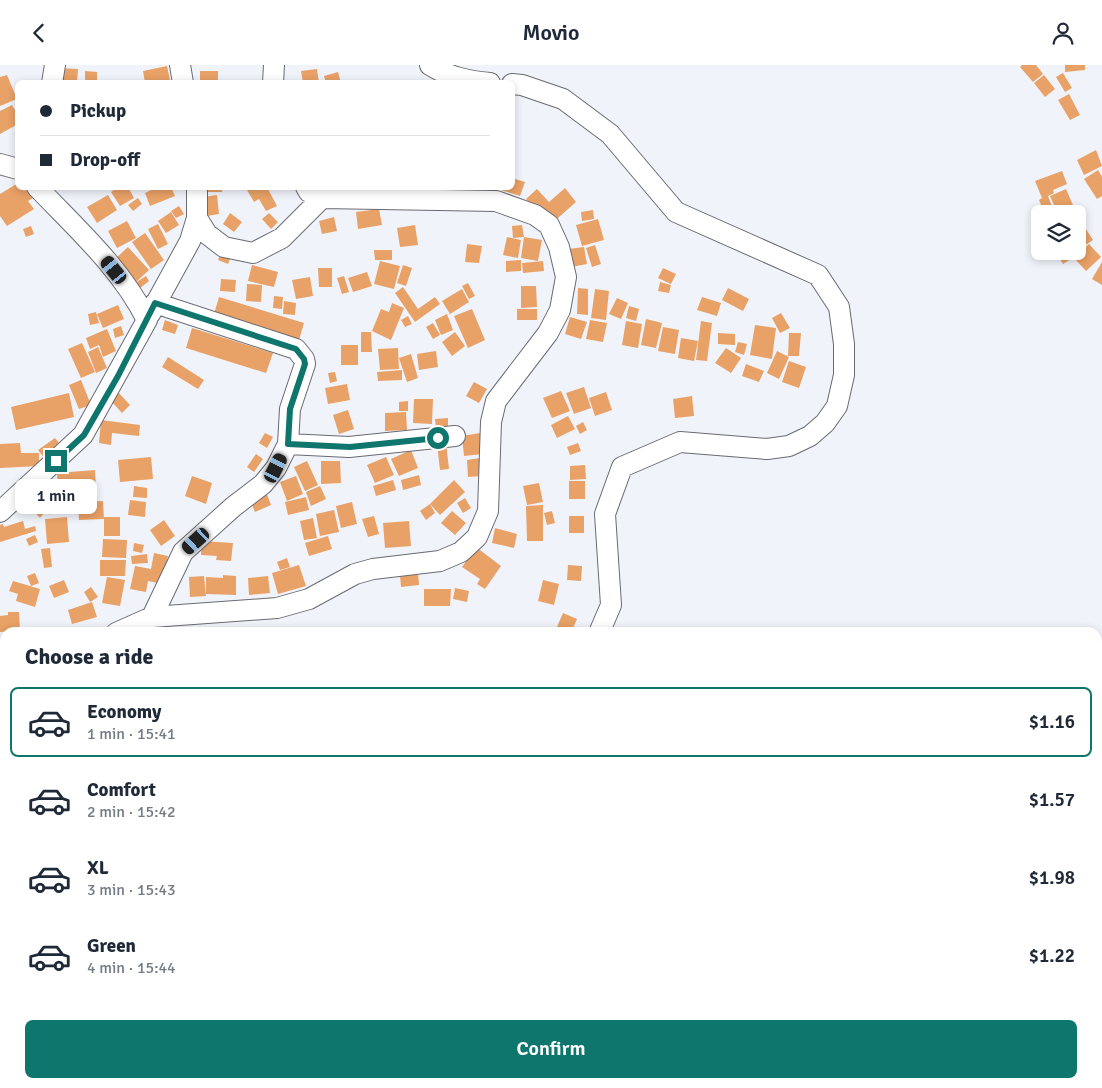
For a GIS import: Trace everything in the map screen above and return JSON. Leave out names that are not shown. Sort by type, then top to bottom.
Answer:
[{"type":"street","points":[[52,80],[55,65]]},
{"type":"street","points":[[180,65],[182,80]]},
{"type":"street","points":[[273,80],[274,65]]},
{"type":"street","points":[[430,65],[444,74],[466,80]]},
{"type":"street","points":[[515,84],[563,99],[610,134],[676,212],[818,275],[839,307],[844,344],[844,375],[837,406],[825,423],[810,436],[789,446],[767,449],[680,442],[622,467],[605,513],[611,605],[602,627]]},
{"type":"street","points":[[0,164],[15,168]]},
{"type":"street","points":[[40,190],[104,257],[135,296],[151,311],[296,349],[301,353],[305,364],[290,409],[288,444],[276,468],[263,484],[183,552],[152,617]]},
{"type":"street","points":[[0,513],[84,435],[190,241],[197,218],[197,190]]},
{"type":"street","points":[[130,627],[152,617],[277,608],[309,599],[355,574],[373,569],[440,561],[461,552],[477,537],[488,511],[491,422],[496,401],[548,333],[560,310],[566,277],[559,247],[549,225],[535,215],[496,201],[314,193],[282,238],[253,253],[224,247],[207,234],[197,218]]},
{"type":"street","points":[[288,444],[350,447],[455,436]]},
{"type":"building","points":[[1022,65],[1036,65],[1043,74],[1033,82],[1020,67]]},
{"type":"building","points":[[1065,65],[1085,65],[1085,70],[1065,72]]},
{"type":"building","points":[[167,66],[170,80],[144,80],[143,71]]},
{"type":"building","points":[[58,68],[78,69],[77,80],[58,80]]},
{"type":"building","points":[[317,69],[319,80],[302,80],[301,71]]},
{"type":"building","points":[[85,71],[97,72],[97,80],[85,80]]},
{"type":"building","points":[[200,71],[218,71],[218,80],[200,80]]},
{"type":"building","points":[[338,72],[340,80],[325,80],[324,76]]},
{"type":"building","points":[[1063,73],[1072,88],[1065,92],[1056,77]]},
{"type":"building","points":[[7,75],[15,94],[15,100],[0,106],[0,77]]},
{"type":"building","points":[[1044,75],[1055,89],[1045,97],[1034,83]]},
{"type":"building","points":[[1069,94],[1080,115],[1070,120],[1058,100]]},
{"type":"building","points":[[12,105],[15,110],[15,126],[0,134],[0,111]]},
{"type":"building","points":[[1096,150],[1102,166],[1084,175],[1077,160]]},
{"type":"building","points":[[1098,170],[1102,177],[1102,196],[1097,199],[1084,179]]},
{"type":"building","points":[[1062,171],[1067,184],[1053,190],[1054,193],[1048,196],[1052,205],[1041,205],[1039,200],[1042,198],[1035,181]]},
{"type":"building","points":[[515,179],[525,182],[520,196],[501,190],[515,190]]},
{"type":"building","points":[[15,185],[15,190],[32,190],[36,196],[28,201],[34,209],[7,226],[0,216],[0,194]]},
{"type":"building","points":[[565,188],[576,202],[550,225],[526,199],[537,189],[549,202]]},
{"type":"building","points":[[1066,189],[1073,205],[1054,205],[1050,196]]},
{"type":"building","points":[[114,190],[130,190],[134,198],[120,206],[111,192]]},
{"type":"building","points":[[151,190],[172,190],[175,196],[150,206],[145,193]]},
{"type":"building","points":[[206,190],[222,190],[222,192],[206,192]]},
{"type":"building","points":[[247,190],[269,190],[277,206],[266,211],[259,199],[254,202]]},
{"type":"building","points":[[108,195],[117,210],[97,223],[87,207]]},
{"type":"building","points":[[217,195],[219,214],[207,216],[204,197]]},
{"type":"building","points":[[138,198],[142,204],[133,211],[128,205]]},
{"type":"building","points":[[179,206],[184,214],[176,218],[171,211]]},
{"type":"building","points":[[379,209],[382,225],[358,229],[356,212]]},
{"type":"building","points":[[593,210],[594,219],[582,221],[581,212]]},
{"type":"building","points":[[171,212],[179,225],[166,233],[158,221]]},
{"type":"building","points":[[230,213],[242,222],[234,232],[223,224]]},
{"type":"building","points":[[269,213],[278,222],[271,229],[262,219]]},
{"type":"building","points":[[334,217],[337,231],[322,234],[319,221]]},
{"type":"building","points":[[598,219],[604,240],[582,246],[576,225]]},
{"type":"building","points":[[127,221],[136,238],[117,248],[108,231]]},
{"type":"building","points":[[158,224],[168,244],[158,249],[148,229]]},
{"type":"building","points":[[415,225],[418,245],[400,247],[397,228]]},
{"type":"building","points":[[522,225],[524,237],[513,238],[512,226]]},
{"type":"building","points":[[31,226],[34,234],[26,237],[23,229]]},
{"type":"building","points":[[1086,229],[1093,240],[1086,245]]},
{"type":"building","points":[[145,233],[164,260],[151,269],[132,242]]},
{"type":"building","points":[[507,237],[521,240],[518,258],[503,255]]},
{"type":"building","points":[[524,237],[542,240],[538,261],[521,258]]},
{"type":"building","points":[[467,244],[482,246],[479,263],[465,262]]},
{"type":"building","points":[[1089,244],[1101,257],[1086,271],[1076,260],[1086,260],[1086,247]]},
{"type":"building","points":[[595,245],[601,264],[592,267],[586,248]]},
{"type":"building","points":[[128,247],[149,270],[136,282],[115,259]]},
{"type":"building","points":[[584,247],[587,264],[571,267],[568,249]]},
{"type":"building","points":[[223,248],[233,252],[228,264],[218,260]]},
{"type":"building","points":[[374,250],[392,250],[392,260],[375,260]]},
{"type":"building","points":[[521,260],[521,271],[506,272],[506,261]]},
{"type":"building","points":[[1061,260],[1070,260],[1063,264]]},
{"type":"building","points":[[380,261],[400,266],[394,289],[374,284]]},
{"type":"building","points":[[543,261],[544,271],[523,273],[522,263]]},
{"type":"building","points":[[1102,262],[1102,285],[1092,279]]},
{"type":"building","points":[[252,265],[278,272],[274,287],[248,281]]},
{"type":"building","points":[[403,265],[412,268],[406,286],[397,283]]},
{"type":"building","points":[[318,268],[332,268],[332,287],[319,287]]},
{"type":"building","points":[[663,268],[676,274],[671,284],[658,278]]},
{"type":"building","points":[[367,272],[372,286],[353,292],[348,278]]},
{"type":"building","points":[[146,276],[149,281],[139,289],[135,283]]},
{"type":"building","points":[[344,276],[349,292],[342,294],[337,278]]},
{"type":"building","points":[[310,277],[313,296],[296,299],[292,280]]},
{"type":"building","points":[[221,279],[236,280],[235,292],[220,291]]},
{"type":"building","points":[[660,282],[671,285],[669,293],[658,291]]},
{"type":"building","points":[[468,283],[475,296],[469,299],[462,286]]},
{"type":"building","points":[[247,284],[262,285],[261,302],[246,301]]},
{"type":"building","points":[[521,286],[536,286],[537,307],[521,308]]},
{"type":"building","points":[[403,287],[418,309],[435,297],[440,304],[415,322],[395,293]]},
{"type":"building","points":[[578,288],[588,289],[588,315],[577,314]]},
{"type":"building","points":[[728,288],[749,299],[743,311],[722,300]]},
{"type":"building","points":[[462,289],[469,302],[450,314],[442,301]]},
{"type":"building","points":[[595,289],[609,291],[606,320],[591,318]]},
{"type":"building","points":[[274,296],[283,297],[282,309],[273,308]]},
{"type":"building","points":[[219,297],[304,323],[299,340],[214,314]]},
{"type":"building","points":[[702,297],[721,303],[717,316],[697,310]]},
{"type":"building","points":[[617,298],[628,303],[621,319],[609,314]]},
{"type":"building","points":[[284,301],[296,303],[295,315],[283,314]]},
{"type":"building","points":[[392,303],[404,308],[391,340],[372,331],[381,309],[389,312]]},
{"type":"building","points":[[118,305],[124,319],[103,328],[97,314]]},
{"type":"building","points":[[629,306],[639,309],[636,321],[626,318]]},
{"type":"building","points":[[472,309],[485,340],[468,348],[454,316]]},
{"type":"building","points":[[517,309],[537,309],[537,320],[517,320]]},
{"type":"building","points":[[96,312],[99,323],[90,325],[88,314]]},
{"type":"building","points":[[781,313],[790,328],[780,333],[772,318]]},
{"type":"building","points":[[447,314],[453,330],[441,335],[435,320]]},
{"type":"building","points":[[408,316],[412,324],[405,327],[401,320]]},
{"type":"building","points":[[570,317],[587,322],[581,339],[565,334]]},
{"type":"building","points":[[646,319],[662,323],[656,348],[641,345]]},
{"type":"building","points":[[165,320],[178,325],[175,334],[162,330]]},
{"type":"building","points":[[590,320],[607,323],[603,342],[586,339]]},
{"type":"building","points":[[626,321],[642,324],[638,348],[622,345]]},
{"type":"building","points":[[701,321],[712,323],[707,361],[696,360]]},
{"type":"building","points":[[433,323],[440,335],[433,339],[426,327]]},
{"type":"building","points":[[755,325],[776,328],[772,359],[750,355]]},
{"type":"building","points":[[121,326],[124,335],[115,338],[113,329]]},
{"type":"building","points":[[663,327],[679,330],[675,354],[658,351]]},
{"type":"building","points":[[192,328],[273,353],[266,373],[186,348]]},
{"type":"building","points":[[107,329],[116,351],[103,357],[99,345],[90,349],[86,338]]},
{"type":"building","points":[[361,332],[371,332],[372,352],[361,352]]},
{"type":"building","points":[[455,332],[465,346],[452,356],[442,342]]},
{"type":"building","points":[[718,333],[735,334],[735,345],[718,344]]},
{"type":"building","points":[[789,333],[801,333],[799,356],[788,356]]},
{"type":"building","points":[[681,338],[698,341],[694,361],[678,358]]},
{"type":"building","points":[[738,342],[747,344],[744,355],[735,352]]},
{"type":"building","points":[[82,343],[95,372],[81,378],[68,349]]},
{"type":"building","points":[[341,345],[358,345],[358,365],[341,365]]},
{"type":"building","points":[[98,347],[107,368],[96,373],[88,352]]},
{"type":"building","points":[[398,348],[399,369],[380,370],[378,349]]},
{"type":"building","points":[[726,348],[741,358],[731,373],[715,363]]},
{"type":"building","points":[[436,351],[438,367],[419,370],[417,354]]},
{"type":"building","points":[[777,351],[789,357],[779,379],[767,373]]},
{"type":"building","points":[[411,354],[418,378],[407,382],[399,358]]},
{"type":"building","points":[[168,357],[204,380],[198,389],[162,367]]},
{"type":"building","points":[[789,361],[806,367],[799,388],[782,382]]},
{"type":"building","points":[[746,364],[764,371],[759,382],[742,376]]},
{"type":"building","points":[[402,370],[402,380],[378,381],[377,372]]},
{"type":"building","points":[[335,372],[337,381],[330,383],[328,373]]},
{"type":"building","points":[[81,380],[91,405],[79,409],[69,385]]},
{"type":"building","points":[[474,382],[487,389],[479,403],[466,396]]},
{"type":"building","points":[[347,384],[350,400],[328,404],[325,388]]},
{"type":"building","points":[[584,387],[591,408],[574,414],[566,393]]},
{"type":"building","points":[[561,391],[570,411],[552,418],[543,398]]},
{"type":"building","points":[[606,392],[612,410],[595,416],[589,398]]},
{"type":"building","points":[[69,393],[74,417],[16,430],[11,407]]},
{"type":"building","points":[[119,393],[130,405],[122,413],[111,401]]},
{"type":"building","points":[[692,396],[694,416],[675,418],[673,399]]},
{"type":"building","points":[[414,399],[433,399],[432,424],[413,423]]},
{"type":"building","points":[[408,401],[408,411],[399,411],[399,402]]},
{"type":"building","points":[[348,410],[354,429],[339,434],[333,415]]},
{"type":"building","points":[[406,412],[407,430],[385,431],[385,413]]},
{"type":"building","points":[[568,416],[575,429],[557,438],[551,425]]},
{"type":"building","points":[[448,418],[448,427],[436,428],[435,419]]},
{"type":"building","points":[[101,420],[140,425],[139,436],[112,433],[111,445],[99,443]]},
{"type":"building","points":[[583,422],[587,430],[580,434],[576,426]]},
{"type":"building","points":[[265,433],[273,437],[267,448],[259,443]]},
{"type":"building","points":[[480,433],[483,454],[464,456],[462,436]]},
{"type":"building","points":[[70,434],[48,463],[38,450],[55,438],[59,443]]},
{"type":"building","points":[[20,443],[21,453],[39,453],[39,466],[0,468],[0,444]]},
{"type":"building","points":[[446,443],[449,469],[440,470],[437,444]]},
{"type":"building","points":[[578,443],[581,451],[570,455],[567,447]]},
{"type":"building","points":[[411,450],[418,468],[399,476],[391,459]]},
{"type":"building","points":[[256,454],[263,459],[254,472],[247,467]]},
{"type":"building","points":[[151,457],[153,479],[120,482],[118,460]]},
{"type":"building","points":[[386,457],[394,475],[375,483],[367,465]]},
{"type":"building","points":[[480,458],[482,476],[468,477],[467,460]]},
{"type":"building","points":[[307,461],[318,485],[305,491],[294,467]]},
{"type":"building","points":[[321,461],[340,461],[341,483],[321,484]]},
{"type":"building","points":[[585,465],[586,479],[570,480],[570,466]]},
{"type":"building","points":[[95,470],[96,488],[58,491],[57,473]]},
{"type":"building","points":[[419,475],[421,485],[403,490],[401,480]]},
{"type":"building","points":[[192,476],[212,483],[206,504],[185,496]]},
{"type":"building","points":[[296,476],[303,494],[287,501],[280,482]]},
{"type":"building","points":[[393,480],[396,490],[376,496],[373,486]]},
{"type":"building","points":[[454,480],[465,492],[440,515],[430,504]]},
{"type":"building","points":[[569,481],[585,481],[585,499],[569,499]]},
{"type":"building","points":[[539,483],[543,502],[527,505],[523,486]]},
{"type":"building","points":[[134,486],[147,488],[147,498],[133,497]]},
{"type":"building","points":[[320,486],[326,499],[311,506],[306,492]]},
{"type":"building","points":[[266,492],[271,505],[255,512],[249,498]]},
{"type":"building","points":[[306,497],[309,510],[288,515],[285,502]]},
{"type":"building","points":[[465,498],[471,508],[463,513],[457,503]]},
{"type":"building","points":[[130,500],[146,502],[145,517],[128,515]]},
{"type":"building","points":[[103,501],[104,519],[79,520],[78,502]]},
{"type":"building","points":[[352,502],[357,524],[341,528],[336,506]]},
{"type":"building","points":[[35,503],[44,513],[40,518],[30,507]]},
{"type":"building","points":[[430,504],[435,513],[426,520],[420,511]]},
{"type":"building","points":[[543,505],[543,541],[527,541],[526,506]]},
{"type":"building","points":[[334,510],[339,532],[320,536],[316,514]]},
{"type":"building","points":[[452,511],[466,523],[455,535],[441,523]]},
{"type":"building","points":[[552,511],[555,523],[547,525],[544,513]]},
{"type":"building","points":[[374,516],[379,534],[368,537],[362,519]]},
{"type":"building","points":[[569,516],[584,516],[584,533],[569,533]]},
{"type":"building","points":[[67,517],[69,542],[47,544],[45,519]]},
{"type":"building","points":[[104,517],[120,517],[120,536],[104,536]]},
{"type":"building","points":[[313,518],[317,538],[304,540],[300,521]]},
{"type":"building","points":[[164,520],[175,536],[161,546],[150,530]]},
{"type":"building","points":[[23,521],[25,529],[35,526],[36,531],[0,542],[0,525],[3,524],[4,527]]},
{"type":"building","points":[[409,521],[411,546],[385,548],[383,523]]},
{"type":"building","points":[[495,528],[517,534],[514,548],[492,543]]},
{"type":"building","points":[[35,535],[38,542],[29,546],[26,539]]},
{"type":"building","points":[[328,536],[332,549],[309,556],[305,543]]},
{"type":"building","points":[[103,539],[127,540],[126,558],[102,557]]},
{"type":"building","points":[[202,541],[233,543],[231,561],[216,560],[217,556],[201,555]]},
{"type":"building","points":[[134,543],[144,545],[142,553],[133,551]]},
{"type":"building","points":[[476,547],[501,566],[485,589],[477,584],[480,579],[462,567]]},
{"type":"building","points":[[50,548],[52,567],[44,568],[41,549]]},
{"type":"building","points":[[154,553],[168,556],[162,584],[148,581],[146,592],[130,589],[135,566],[151,569]]},
{"type":"building","points":[[147,554],[148,563],[132,564],[131,556]]},
{"type":"building","points":[[287,558],[290,567],[280,570],[277,562]]},
{"type":"building","points":[[100,560],[126,560],[125,576],[100,576]]},
{"type":"building","points":[[299,565],[306,586],[278,594],[272,573]]},
{"type":"building","points":[[568,565],[582,566],[581,581],[567,580]]},
{"type":"building","points":[[35,573],[39,583],[31,586],[27,576]]},
{"type":"building","points":[[418,573],[419,585],[401,587],[400,575]]},
{"type":"building","points":[[223,575],[236,576],[236,595],[206,594],[206,577],[223,578]]},
{"type":"building","points":[[204,576],[206,596],[190,597],[189,577]]},
{"type":"building","points":[[268,576],[270,593],[249,595],[248,578]]},
{"type":"building","points":[[107,577],[125,580],[120,606],[102,603]]},
{"type":"building","points":[[64,580],[69,592],[54,598],[49,586]]},
{"type":"building","points":[[543,580],[559,584],[554,605],[538,601]]},
{"type":"building","points":[[13,581],[40,589],[35,607],[16,601],[18,594],[9,591]]},
{"type":"building","points":[[91,587],[98,597],[90,602],[84,592]]},
{"type":"building","points":[[455,588],[469,591],[467,602],[453,599]]},
{"type":"building","points":[[424,589],[451,589],[450,606],[424,606]]},
{"type":"building","points":[[92,602],[97,617],[72,624],[68,610]]},
{"type":"building","points":[[8,612],[19,612],[20,627],[0,627],[0,616],[8,615]]},
{"type":"building","points":[[563,613],[577,619],[574,627],[557,627]]},
{"type":"route","points":[[56,461],[84,435],[118,376],[155,303],[296,349],[301,353],[305,364],[290,409],[288,444],[350,447],[438,438]]}]
